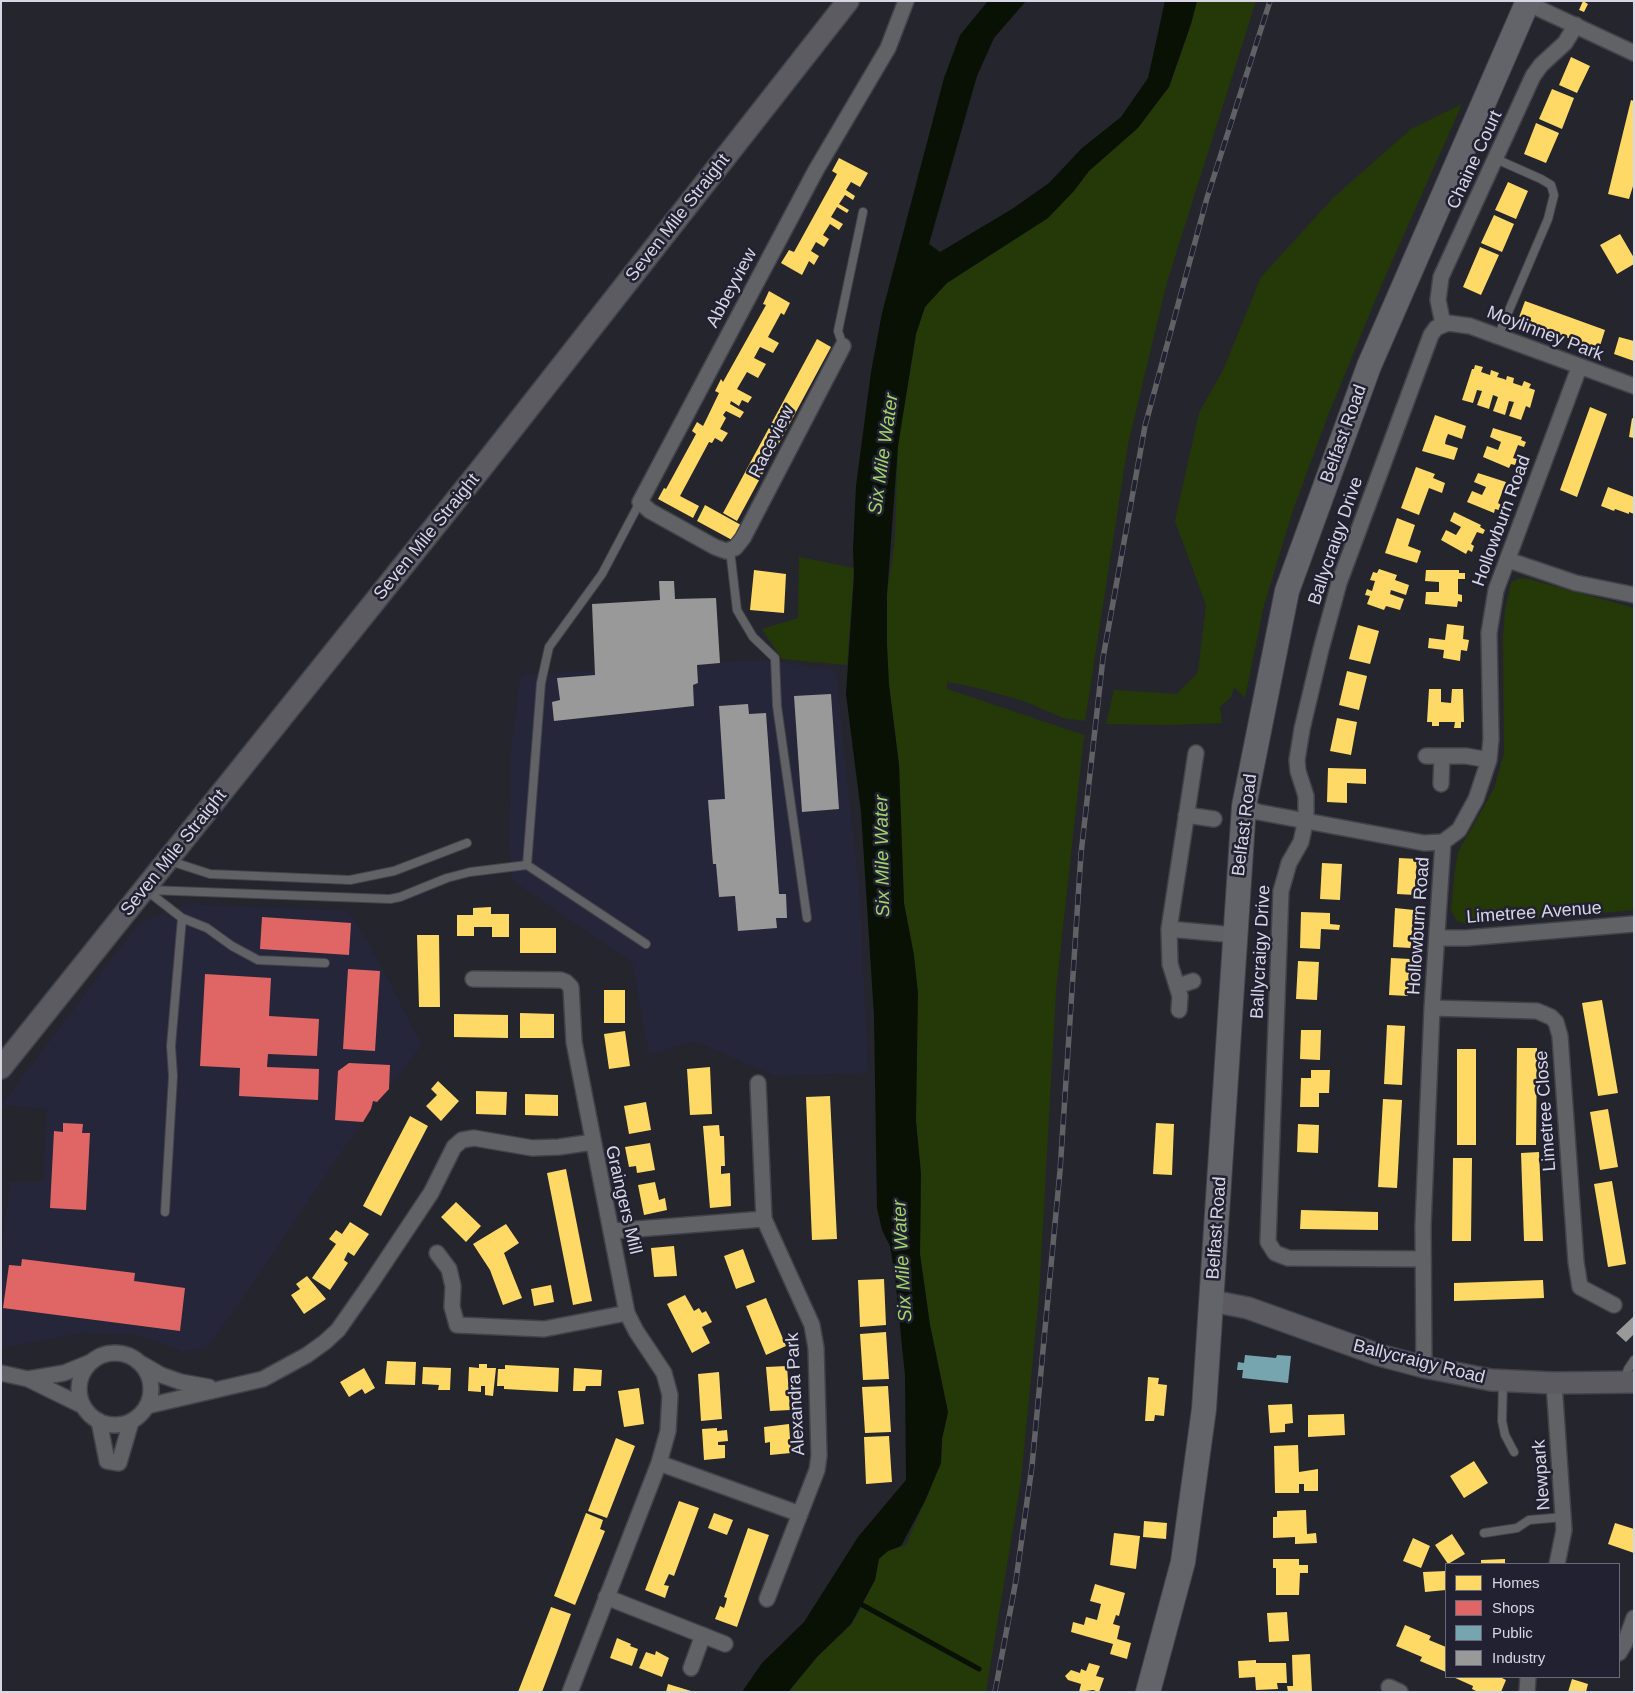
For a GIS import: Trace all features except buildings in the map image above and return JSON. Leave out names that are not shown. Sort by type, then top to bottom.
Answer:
[{"type":"main road","name":"Seven Mile Straight","points":[[1,1068],[480,470],[848,1]]},
{"type":"main road","name":"Belfast Road","points":[[1148,1692],[1183,1562],[1204,1409],[1244,806],[1287,591],[1369,366],[1528,2]]},
{"type":"main road","name":"Ballycraigy Road","points":[[1212,1300],[1248,1308],[1379,1355],[1424,1367],[1503,1380],[1554,1383],[1629,1382]]},
{"type":"street","name":"Abbeyview","points":[[640,502],[816,170],[888,48],[906,1]]},
{"type":"street","points":[[1528,2],[1634,53]]},
{"type":"street","name":"Chaine Court","points":[[1442,324],[1438,300],[1441,277],[1537,70],[1565,43],[1576,25]]},
{"type":"street","name":"Moylinney Park","points":[[1442,324],[1464,324],[1579,368],[1634,386]]},
{"type":"street","name":"Ballycraigy Drive","points":[[1423,1259],[1288,1258],[1275,1254],[1268,1242],[1282,891],[1285,871],[1301,842],[1306,819],[1306,796],[1298,771],[1298,754],[1324,639],[1339,583],[1428,344],[1434,331],[1442,324]]},
{"type":"street","name":"Raceview","points":[[730,550],[736,547],[743,538],[843,346]]},
{"type":"street","name":"Hollowburn Road","points":[[1424,1367],[1423,1259],[1432,1008],[1443,842],[1459,830],[1471,810],[1489,760],[1491,739],[1490,617],[1496,590],[1579,368]]},
{"type":"street","points":[[640,502],[650,511],[715,547],[730,550]]},
{"type":"street","points":[[1508,560],[1576,583],[1634,595]]},
{"type":"street","points":[[1179,1010],[1180,996],[1186,984],[1170,964],[1169,929],[1196,753]]},
{"type":"street","points":[[1426,756],[1466,756],[1489,760]]},
{"type":"street","points":[[1441,784],[1442,757]]},
{"type":"street","points":[[1244,806],[1258,812],[1306,819],[1415,842],[1443,842]]},
{"type":"street","points":[[1186,816],[1214,819]]},
{"type":"street","name":"Limetree Avenue","points":[[1437,938],[1466,938],[1634,924]]},
{"type":"street","points":[[1169,929],[1235,935]]},
{"type":"street","points":[[474,979],[561,980],[569,984],[572,991],[574,1042],[593,1142]]},
{"type":"street","name":"Limetree Close","points":[[1432,1008],[1537,1011],[1551,1017],[1556,1022],[1560,1036],[1576,1262],[1580,1287],[1614,1305]]},
{"type":"street","name":"Alexandra Park","points":[[758,1083],[764,1219],[807,1309],[814,1336],[820,1456],[817,1470],[767,1599]]},
{"type":"street","name":"Graingers Mill","points":[[147,1406],[253,1382],[275,1373],[316,1349],[338,1330],[431,1193],[454,1147],[462,1140],[474,1138],[532,1148],[559,1147],[593,1142],[627,1313]]},
{"type":"street","points":[[612,1231],[764,1219]]},
{"type":"street","points":[[437,1253],[449,1269],[453,1286],[452,1307],[457,1324],[544,1330],[627,1313],[664,1373],[669,1388],[670,1422],[659,1463],[570,1692]]},
{"type":"street","points":[[28,1379],[64,1373],[92,1361],[112,1353],[127,1355],[141,1364],[151,1384],[151,1395],[141,1415],[131,1422],[121,1425],[99,1422],[90,1415],[83,1406],[79,1394],[80,1382],[84,1371],[92,1361]]},
{"type":"street","name":"Graingers Mill","points":[[141,1364],[161,1375],[181,1382],[223,1388]]},
{"type":"street","points":[[1,1373],[28,1379],[83,1406]]},
{"type":"street","name":"Newpark","points":[[1554,1383],[1564,1517],[1564,1538],[1557,1563]]},
{"type":"street","points":[[99,1422],[107,1461],[119,1463],[131,1422]]},
{"type":"street","points":[[659,1463],[800,1514]]},
{"type":"street","points":[[606,1597],[725,1644]]},
{"type":"street","points":[[1620,1651],[1634,1618]]},
{"type":"street","points":[[691,1668],[703,1635]]},
{"type":"street","points":[[1527,1692],[1528,1678]]},
{"type":"lane","points":[[1496,159],[1551,185],[1554,195],[1548,219],[1498,336]]},
{"type":"lane","points":[[843,346],[838,331],[863,212]]},
{"type":"lane","points":[[527,866],[541,683],[549,647],[602,574],[640,502]]},
{"type":"lane","points":[[730,550],[736,610],[753,637],[775,658],[777,706],[807,918]]},
{"type":"lane","points":[[168,860],[210,874],[350,880],[394,871],[467,843]]},
{"type":"lane","points":[[145,889],[384,900],[400,897],[433,882],[470,872],[527,866],[646,944]]},
{"type":"lane","points":[[145,889],[182,918],[207,928],[258,960],[325,963]]},
{"type":"lane","points":[[166,1212],[173,1076],[171,1046],[182,918]]},
{"type":"lane","points":[[1629,1382],[1628,1369],[1634,1360]]},
{"type":"lane","points":[[1503,1380],[1502,1421],[1505,1435],[1514,1452]]},
{"type":"lane","points":[[1484,1532],[1517,1528],[1530,1520],[1564,1517]]},
{"type":"shaded area","points":[[767,660],[836,671],[860,900],[868,1073],[775,1076],[695,1041],[649,1055],[632,962],[513,881],[509,849],[511,749],[521,675]]},
{"type":"shaded area","points":[[187,904],[348,911],[368,941],[422,1045],[368,1113],[239,1304],[206,1347],[184,1352],[138,1335],[81,1333],[1,1348],[1,1255],[10,1182],[43,1182],[47,1109],[1,1105],[140,922]]},
{"type":"green space","points":[[1197,1],[1256,1],[1167,282],[1128,444],[1085,721],[1063,718],[1024,701],[974,687],[947,682],[947,689],[1084,735],[1056,992],[1039,1295],[1021,1480],[986,1692],[789,1692],[817,1657],[851,1625],[875,1580],[879,1558],[888,1551],[906,1545],[941,1463],[942,1439],[948,1412],[930,1325],[920,1254],[921,1174],[916,1121],[916,1016],[904,903],[899,763],[889,685],[887,645],[887,595],[895,538],[898,446],[916,334],[925,307],[934,295],[947,283],[1048,218],[1089,171],[1122,142],[1169,87]]},
{"type":"green space","points":[[1462,104],[1381,286],[1329,413],[1293,510],[1264,605],[1245,698],[1234,687],[1231,697],[1220,707],[1222,723],[1169,725],[1106,724],[1114,690],[1177,694],[1198,672],[1206,605],[1175,521],[1199,413],[1224,368],[1261,277],[1334,197],[1411,129]]},
{"type":"green space","points":[[799,557],[854,568],[847,665],[782,659],[762,629],[798,618]]},
{"type":"green space","points":[[1525,578],[1634,608],[1634,910],[1470,925],[1457,921],[1451,910],[1455,870],[1458,852],[1494,789],[1504,753],[1503,638],[1505,610],[1511,583],[1517,579]]},
{"type":"water","name":"Six Mile Water","points":[[988,1],[1026,1],[994,38],[977,76],[929,244],[940,252],[1012,209],[1049,183],[1082,148],[1121,117],[1148,78],[1165,1],[1197,1],[1169,87],[1138,128],[1089,171],[1074,191],[1048,218],[947,283],[925,307],[916,334],[898,446],[887,594],[887,645],[889,685],[899,765],[904,903],[914,955],[918,993],[916,1121],[921,1174],[920,1254],[930,1325],[948,1412],[942,1439],[941,1463],[925,1501],[901,1546],[888,1551],[879,1559],[875,1580],[851,1624],[817,1657],[788,1692],[742,1692],[762,1663],[804,1622],[858,1537],[906,1480],[905,1376],[895,1276],[890,1246],[882,1230],[877,1208],[874,1016],[861,812],[846,694],[854,576],[853,550],[856,486],[871,372],[882,313],[944,78],[960,35]]},
{"type":"waterway","points":[[857,1602],[979,1669]]},
{"type":"railway","points":[[995,1692],[1016,1580],[1032,1466],[1060,1171],[1081,854],[1103,658],[1145,426],[1207,198],[1270,1]]}]
